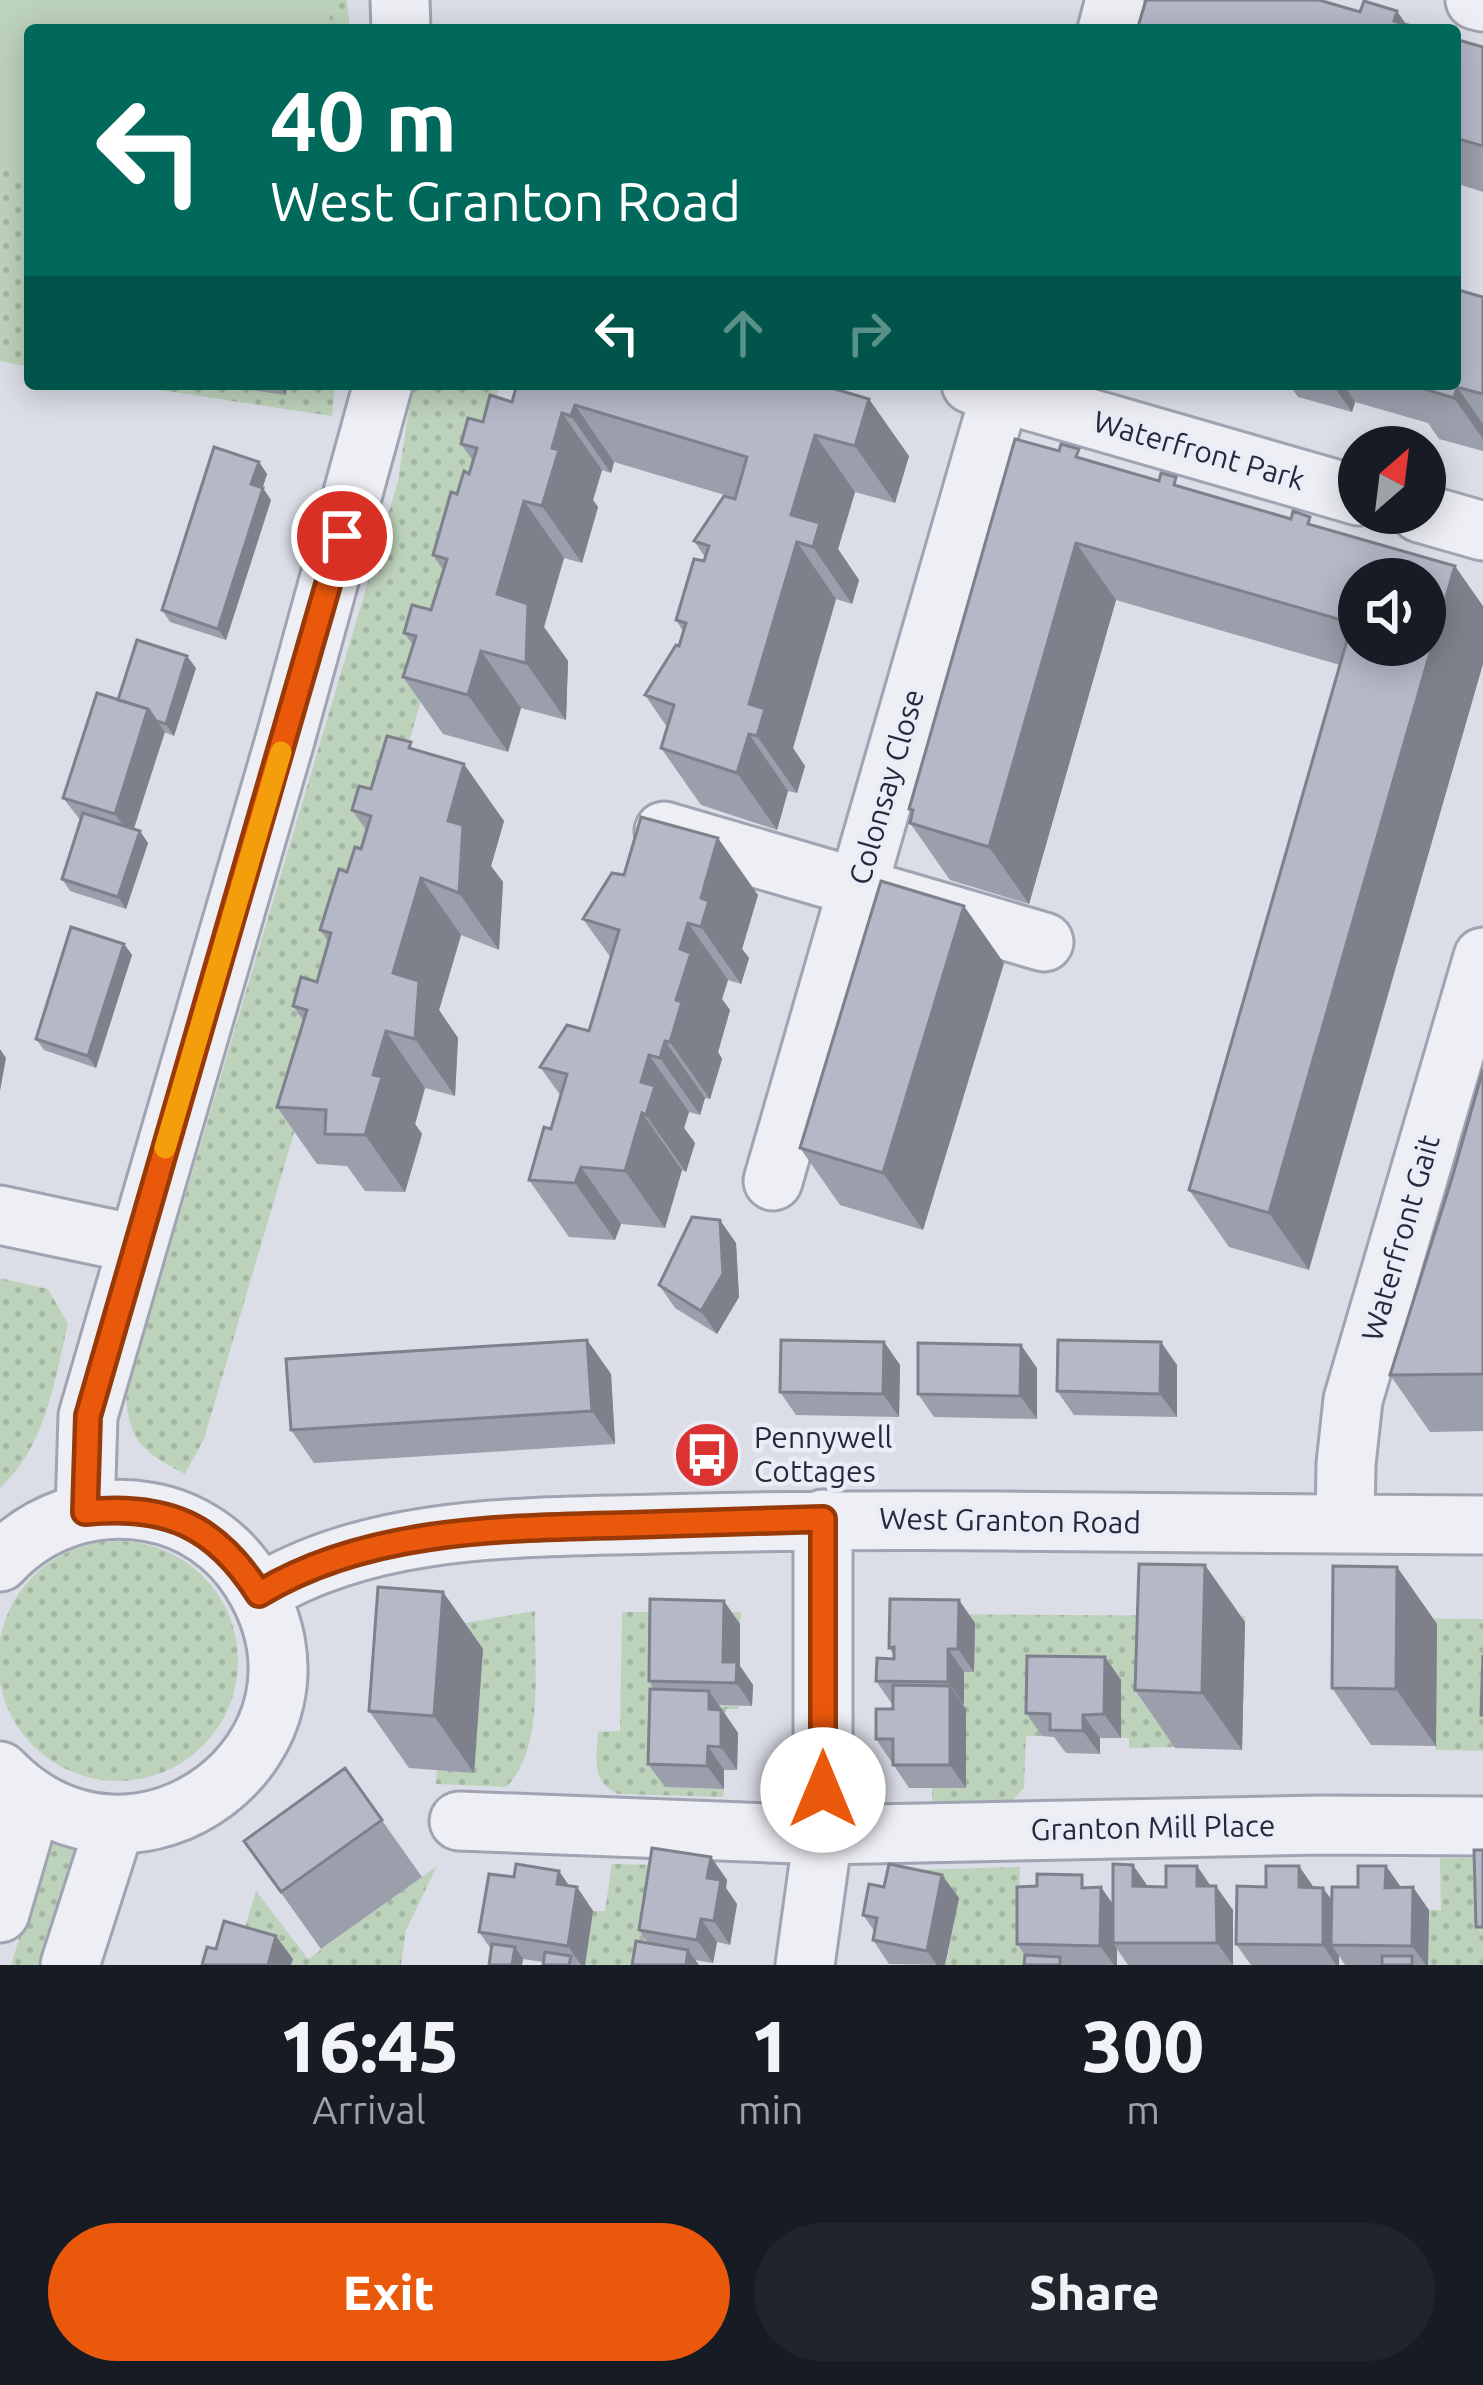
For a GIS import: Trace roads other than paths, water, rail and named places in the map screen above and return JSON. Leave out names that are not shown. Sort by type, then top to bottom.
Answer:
[{"type":"street","points":[[85,1512],[88,1416],[381,390]]},
{"type":"street","name":"Colonsay Close","points":[[773,1181],[991,390]]},
{"type":"street","name":"Waterfront Park","points":[[1002,390],[1338,490]]},
{"type":"street","points":[[1446,520],[1483,531]]},
{"type":"street","points":[[664,831],[1044,942]]},
{"type":"street","name":"Waterfront Gait","points":[[1345,1524],[1353,1400],[1483,957]]},
{"type":"street","points":[[0,1215],[136,1244]]},
{"type":"street","points":[[0,1562],[26,1538],[85,1512],[124,1508],[178,1520],[226,1550],[259,1594],[275,1638],[277,1684],[254,1751],[223,1787],[183,1812],[162,1820],[115,1826],[54,1813],[12,1786],[0,1912]]},
{"type":"street","points":[[806,1965],[823,1835],[823,1519]]},
{"type":"street","name":"West Granton Road","points":[[259,1594],[308,1567],[340,1558],[405,1542],[491,1531],[823,1519],[1483,1525]]},
{"type":"street","name":"Granton Mill Place","points":[[458,1821],[823,1835],[1483,1826]]},
{"type":"street","points":[[70,1965],[115,1826]]},
{"type":"place","name":"Pennywell Cottages","points":[[707,1455]]}]
